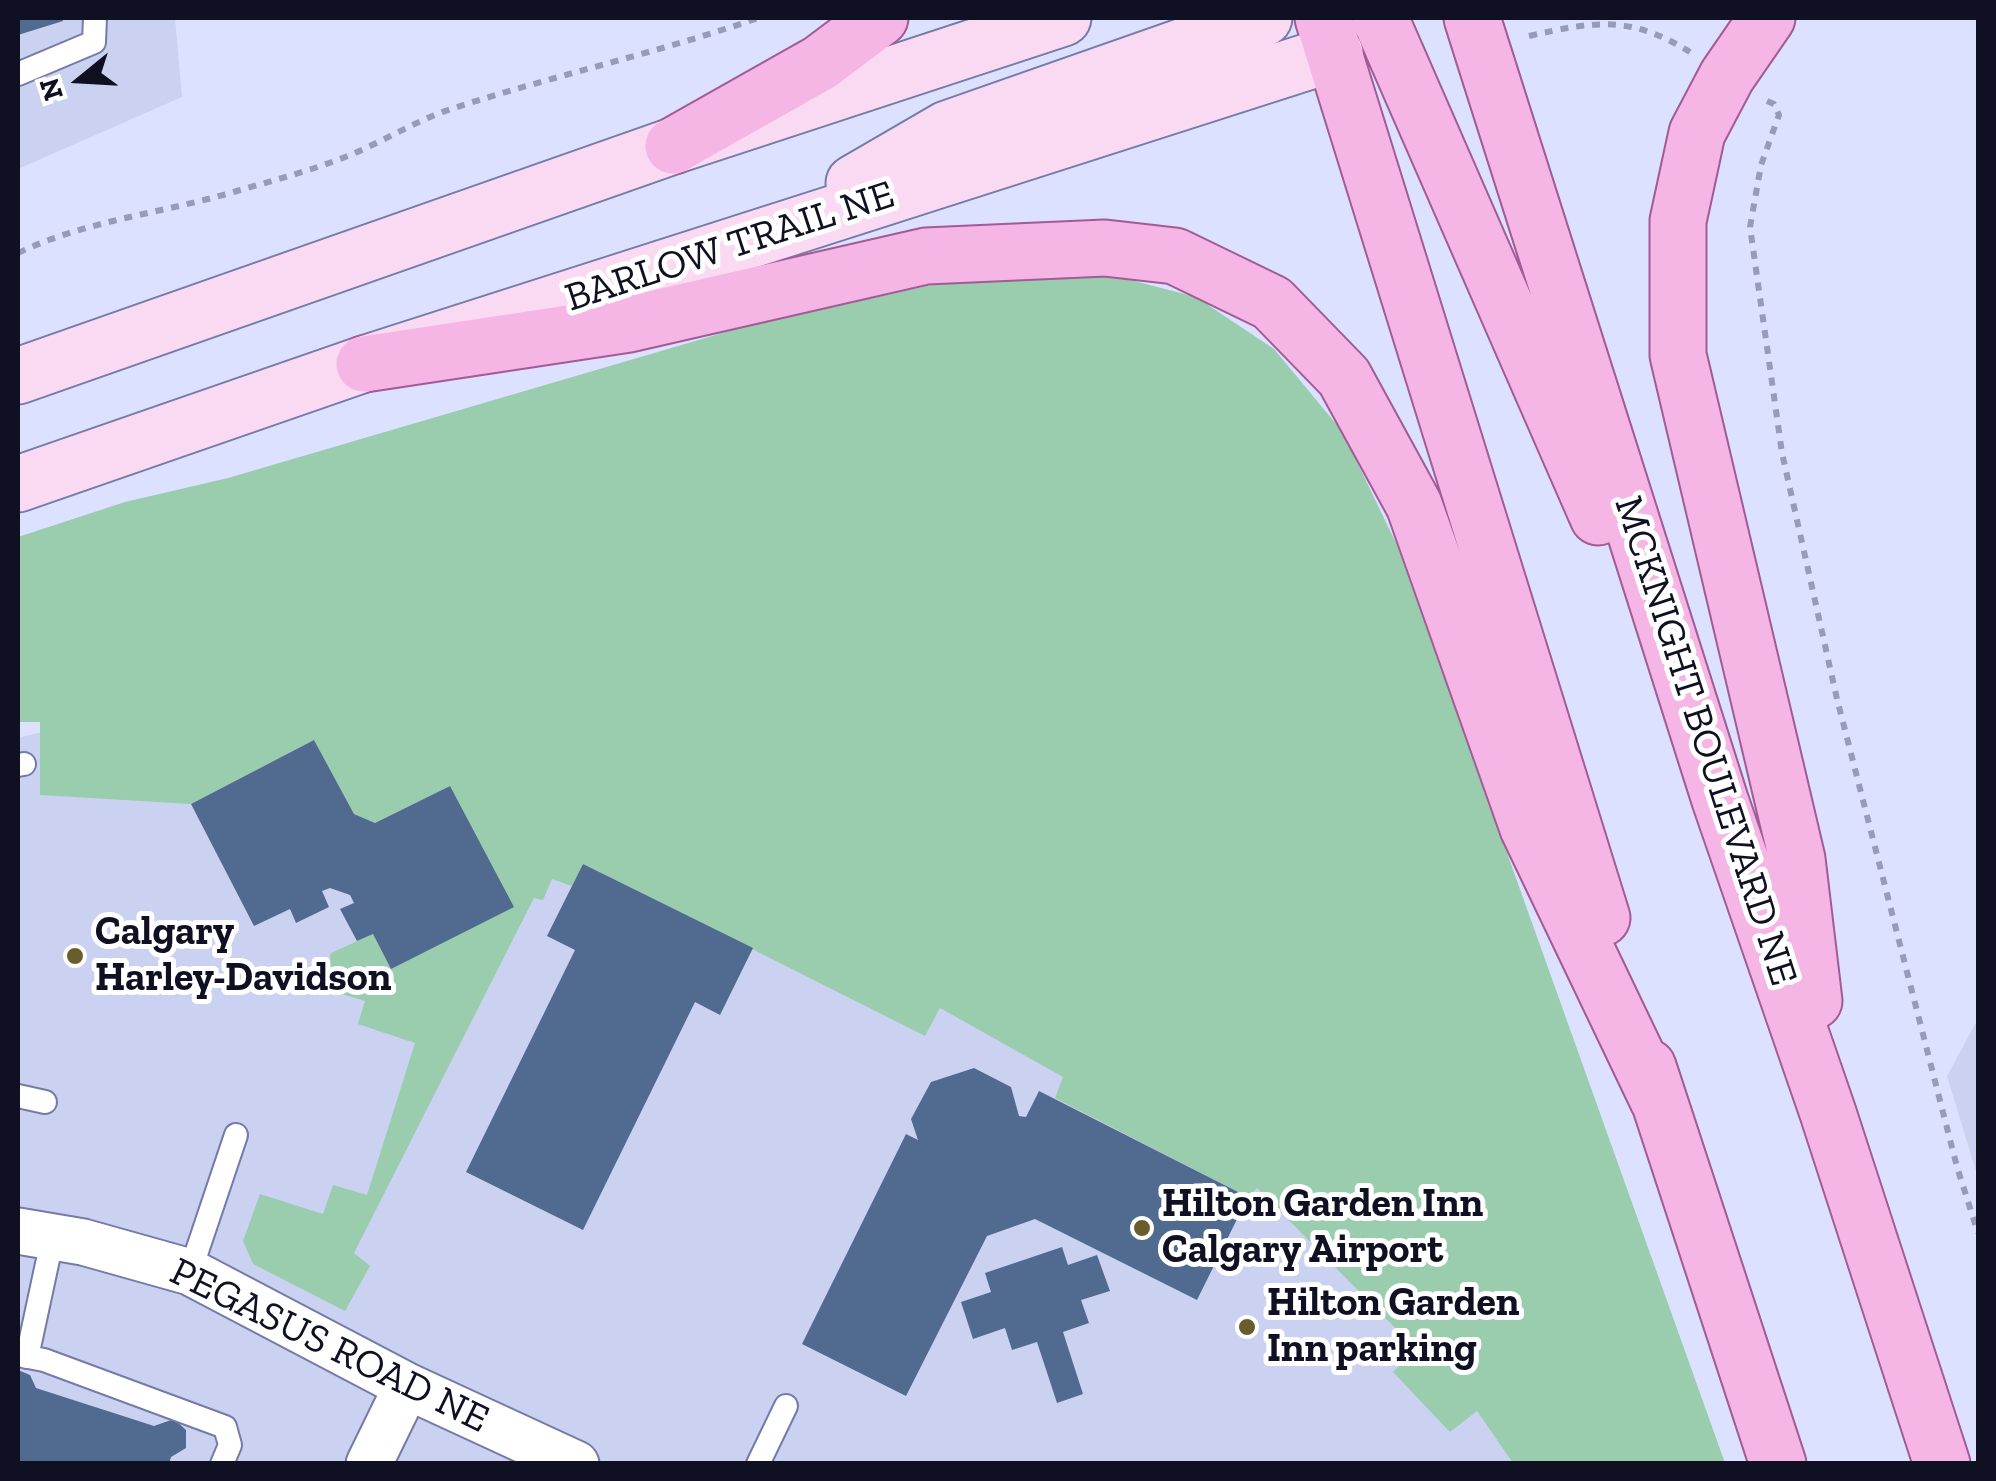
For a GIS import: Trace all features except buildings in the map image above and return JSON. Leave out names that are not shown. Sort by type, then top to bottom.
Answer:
[{"type":"main road","points":[[673,146],[820,63],[880,18]]},
{"type":"main road","name":"BARLOW TRAIL NE","points":[[1357,28],[1444,18]]},
{"type":"main road","name":"MCKNIGHT BOULEVARD NE","points":[[1472,18],[1720,800],[1828,1113],[1942,1464]]},
{"type":"main road","points":[[1767,18],[1727,76],[1697,133],[1678,221],[1678,355],[1796,859],[1828,1113]]},
{"type":"main road","points":[[1357,28],[1720,800]]},
{"type":"main road","points":[[1357,28],[1658,1100],[1778,1464]]},
{"type":"main road","points":[[364,364],[629,324],[926,256],[1105,248],[1175,256],[1272,302],[1344,377],[1414,505],[1528,828],[1658,1100]]},
{"type":"street","points":[[18,376],[673,146],[1063,18]]},
{"type":"street","points":[[760,237],[947,129],[1264,18]]},
{"type":"street","name":"BARLOW TRAIL NE","points":[[18,484],[364,364],[760,237],[1357,28]]},
{"type":"street","name":"PEGASUS ROAD NE","points":[[35,1234],[84,1242],[190,1272],[407,1386],[576,1464]]},
{"type":"street","points":[[369,1464],[407,1386]]},
{"type":"lane","points":[[18,74],[94,42],[94,18]]},
{"type":"lane","points":[[18,1096],[45,1102]]},
{"type":"lane","points":[[190,1272],[236,1135]]},
{"type":"lane","points":[[35,1234],[22,1356],[44,1360],[225,1427],[230,1445],[222,1464]]},
{"type":"lane","points":[[758,1464],[786,1406]]},
{"type":"path","points":[[18,253],[132,214],[234,192],[365,149],[410,124],[451,109],[654,52],[758,18]]},
{"type":"path","points":[[1529,36],[1615,23],[1660,33],[1692,52]]},
{"type":"path","points":[[1760,96],[1774,104],[1779,116],[1761,165],[1750,227],[1782,453],[1837,699],[1952,1148],[1978,1233]]},
{"type":"shaded area","points":[[18,18],[175,18],[182,97],[18,169]]},
{"type":"shaded area","points":[[133,709],[534,780],[1299,1178],[1551,1463],[18,1463],[18,738]]},
{"type":"shaded area","points":[[1978,1019],[1978,1178],[1947,1076]]},
{"type":"green space","points":[[1092,270],[1196,297],[1274,349],[1342,431],[1397,545],[1725,1463],[1513,1463],[1477,1411],[1450,1432],[1393,1372],[1416,1349],[1257,1188],[1248,1197],[1055,1098],[1063,1077],[940,1008],[925,1036],[583,864],[572,886],[552,879],[543,900],[534,898],[354,1253],[370,1266],[345,1311],[253,1264],[243,1241],[260,1194],[323,1214],[333,1185],[367,1195],[415,1043],[358,1024],[365,1001],[322,988],[331,953],[373,934],[391,969],[450,786],[375,823],[354,814],[314,740],[191,804],[40,795],[40,722],[18,722],[18,537],[125,502],[228,478],[736,329],[976,275]]},
{"type":"place","name":"Calgary Harley-Davidson","points":[[75,956]]},
{"type":"place","name":"Hilton Garden Inn Calgary Airport","points":[[1142,1228]]},
{"type":"place","name":"Hilton Garden Inn parking","points":[[1247,1327]]}]
